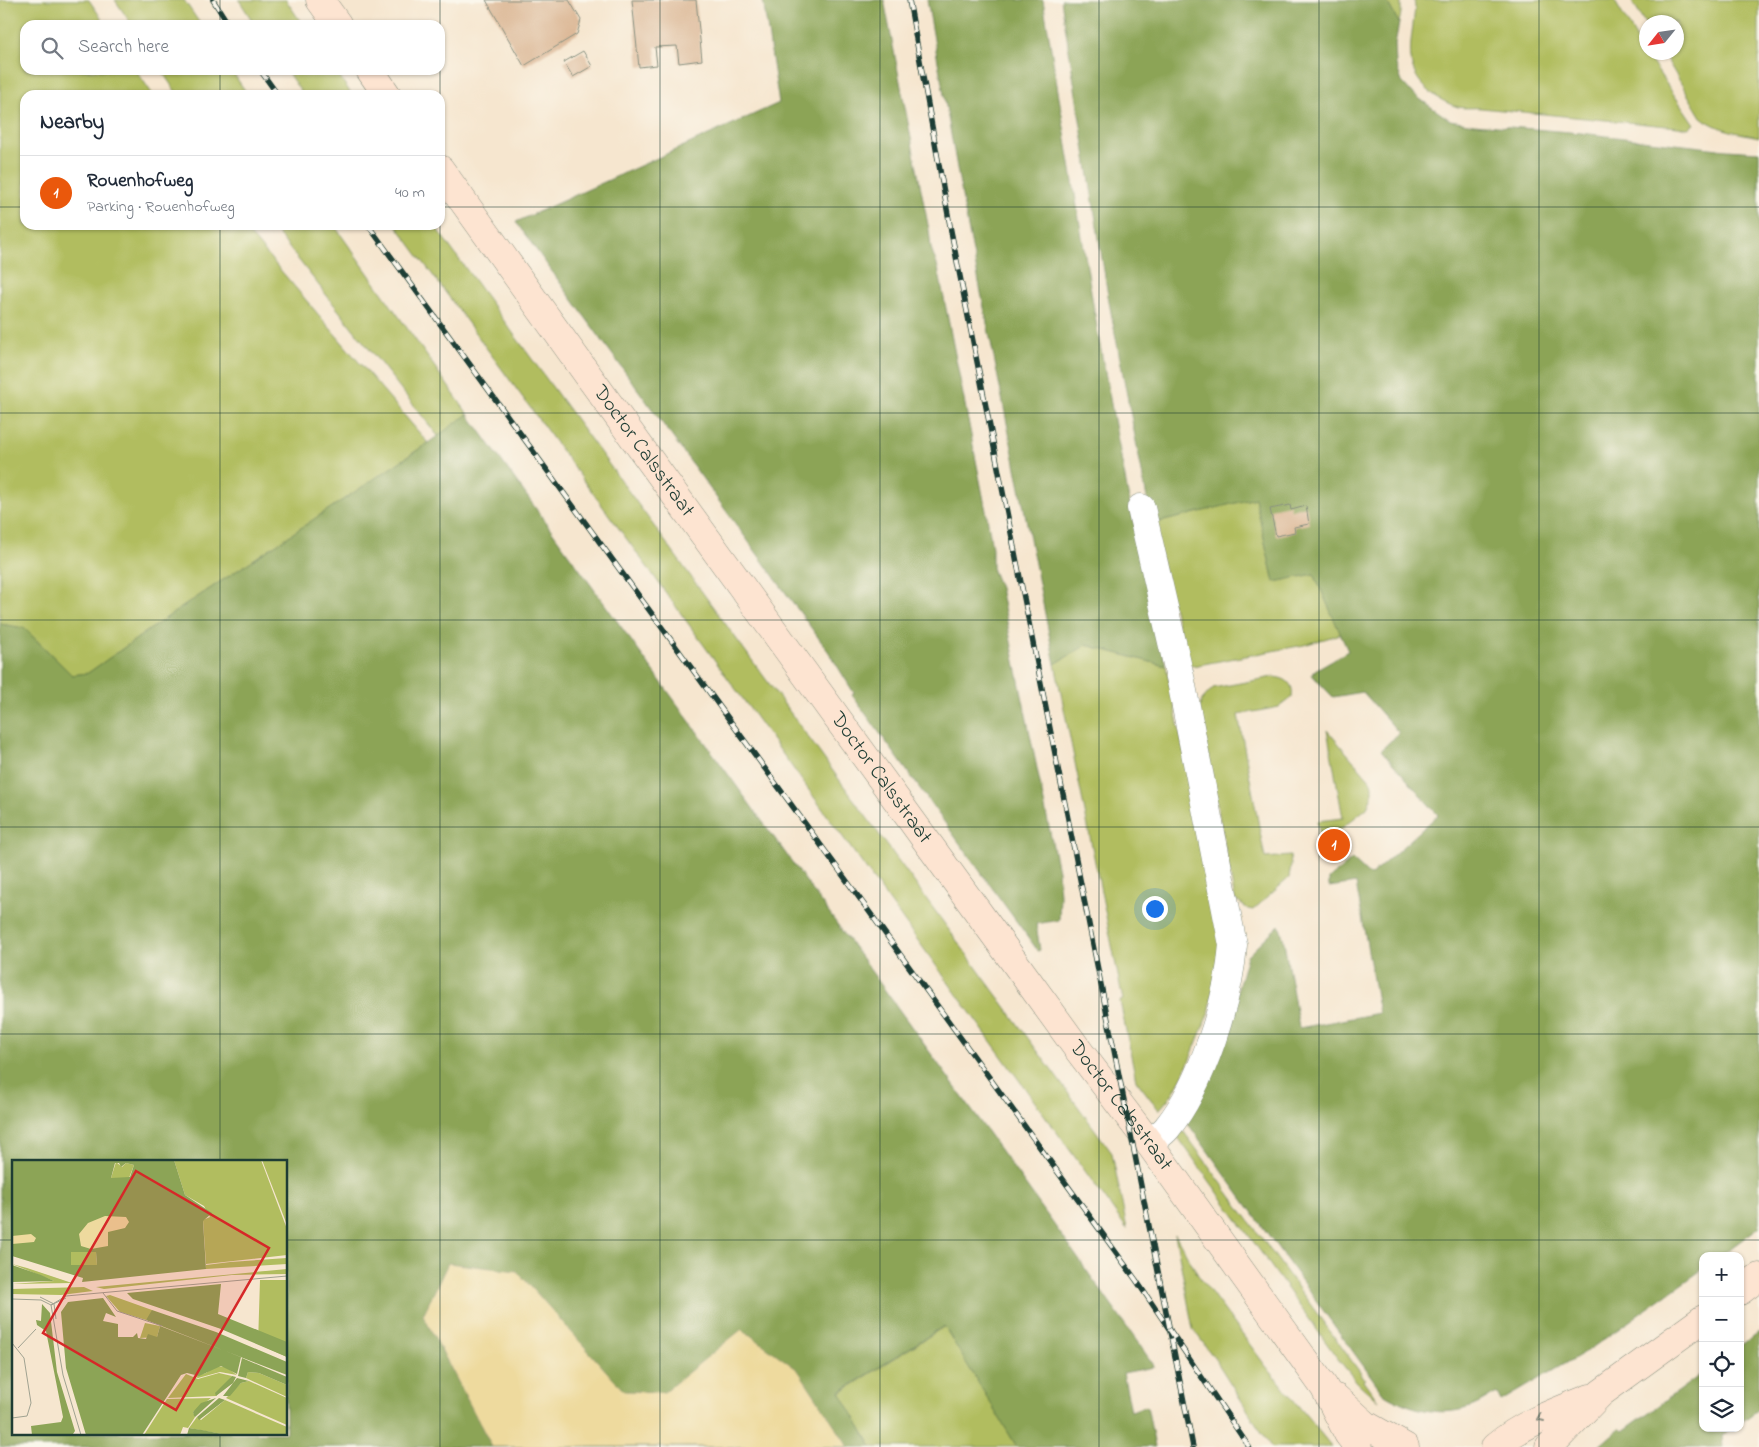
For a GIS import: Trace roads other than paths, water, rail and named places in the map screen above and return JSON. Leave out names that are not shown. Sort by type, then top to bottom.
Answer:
[{"type":"street","points":[[320,0],[334,20]]},
{"type":"street","points":[[373,75],[384,90]]},
{"type":"street","name":"Doctor Calsstraat","points":[[445,176],[590,379],[1079,1051],[1149,1143],[1324,1386],[1348,1434],[1358,1447]]},
{"type":"street","points":[[1141,508],[1181,681],[1233,945],[1232,968],[1199,1074],[1183,1106],[1166,1130],[1149,1143]]},
{"type":"street","points":[[1744,1288],[1759,1277]]},
{"type":"street","points":[[1549,1447],[1601,1393],[1699,1322]]},
{"type":"street","name":"Doctor Calsstraat","points":[[1324,1386],[1366,1425],[1405,1447]]},
{"type":"street","points":[[1495,1447],[1511,1434],[1535,1420],[1601,1393]]},
{"type":"railway","points":[[213,0],[226,20]]},
{"type":"railway","points":[[909,0],[951,231],[1193,1447]]},
{"type":"railway","points":[[264,75],[274,90]]},
{"type":"railway","points":[[372,230],[1136,1280],[1249,1447]]},
{"type":"place","name":"Rouenhofweg","points":[[1334,845]]}]
